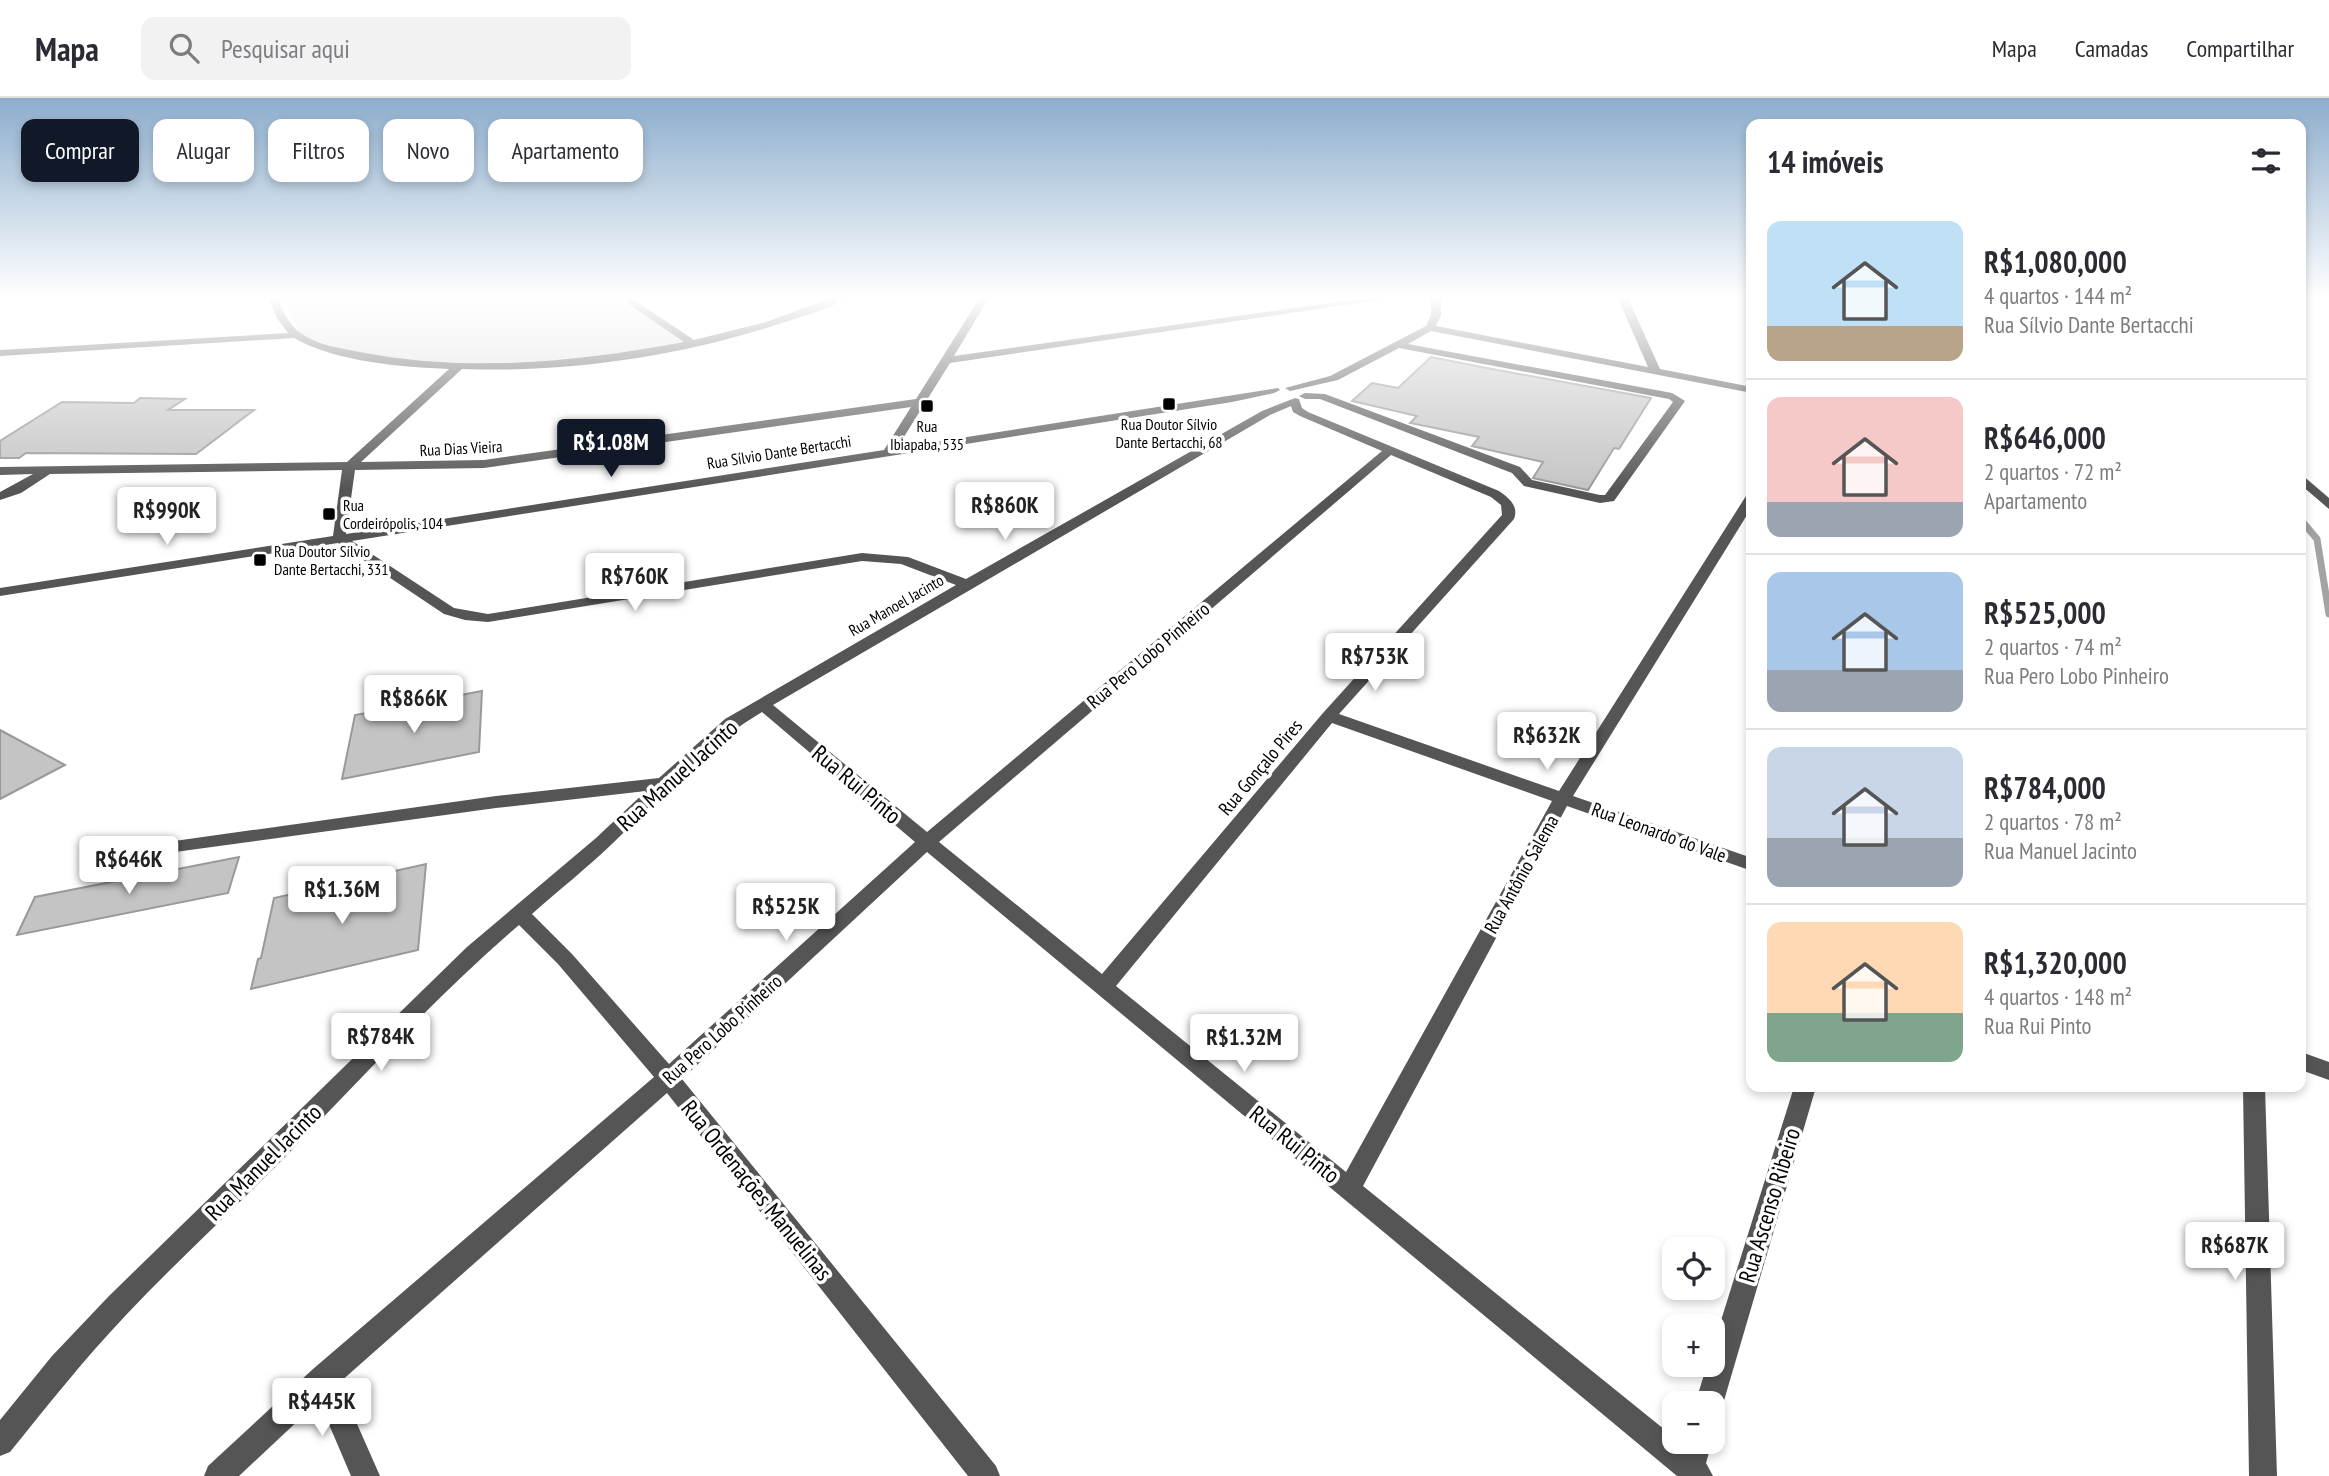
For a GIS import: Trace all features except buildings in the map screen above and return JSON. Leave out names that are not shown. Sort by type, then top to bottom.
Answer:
[{"type":"street","points":[[393,360],[459,366],[568,360]]},
{"type":"street","points":[[888,453],[946,360]]},
{"type":"street","points":[[1287,398],[1300,390],[1290,388],[1334,378],[1368,360]]},
{"type":"street","points":[[1287,398],[1321,396],[1516,470],[1528,483],[1600,499],[1612,494],[1679,401],[1672,396],[1480,360]]},
{"type":"street","points":[[1592,360],[1746,389]]},
{"type":"street","points":[[1650,360],[1656,373]]},
{"type":"street","points":[[459,366],[349,467],[339,537],[449,611],[488,618],[862,557],[903,560],[967,584]]},
{"type":"street","name":"Rua Sílvio Dante Bertacchi","points":[[0,592],[1232,399],[1287,398]]},
{"type":"street","name":"Rua Manoel Jacinto","points":[[762,704],[1287,398]]},
{"type":"street","name":"Rua Gonçalo Pires","points":[[1103,987],[1329,716],[1509,516],[1510,508],[1507,502],[1495,494],[1304,414],[1287,398]]},
{"type":"street","name":"Rua Dias Vieira","points":[[0,471],[441,467],[517,461],[920,402]]},
{"type":"street","name":"Rua Pero Lobo Pinheiro","points":[[218,1476],[323,1379],[668,1078],[927,842],[1390,450]]},
{"type":"street","points":[[0,496],[17,490],[46,471]]},
{"type":"street","points":[[2306,483],[2329,505]]},
{"type":"street","name":"Rua Antônio Salema","points":[[1349,1189],[1563,798],[1746,506]]},
{"type":"street","name":"Rua Rui Pinto","points":[[762,704],[1349,1189],[1695,1462]]},
{"type":"street","name":"Rua Manuel Jacinto","points":[[0,1442],[62,1365],[118,1305],[276,1151],[393,1030],[474,952],[603,842],[731,723],[762,704]]},
{"type":"street","name":"Rua Leonardo do Vale","points":[[1329,716],[1746,863]]},
{"type":"street","points":[[153,849],[496,802],[665,783]]},
{"type":"street","name":"Rua Ordenações Manuelinas","points":[[519,913],[565,959],[668,1078],[986,1476]]},
{"type":"street","points":[[2306,1063],[2329,1071]]},
{"type":"street","name":"Rua Ascenso Ribeiro","points":[[1713,1391],[1803,1092]]},
{"type":"street","points":[[2255,1092],[2263,1476]]},
{"type":"street","points":[[323,1379],[366,1476]]},
{"type":"shaded area","points":[[406,360],[558,360],[544,362],[461,366]]},
{"type":"waterway","points":[[2306,526],[2317,539],[2329,614]]},
{"type":"place","name":"Rua Doutor Sílvio Dante Bertacchi, 68","points":[[1169,404]]},
{"type":"place","name":"Rua Ibiapaba, 535","points":[[927,406]]},
{"type":"place","name":"Rua Cordeirópolis, 104","points":[[329,514]]},
{"type":"place","name":"Rua Doutor Sílvio Dante Bertacchi, 331","points":[[260,560]]}]
